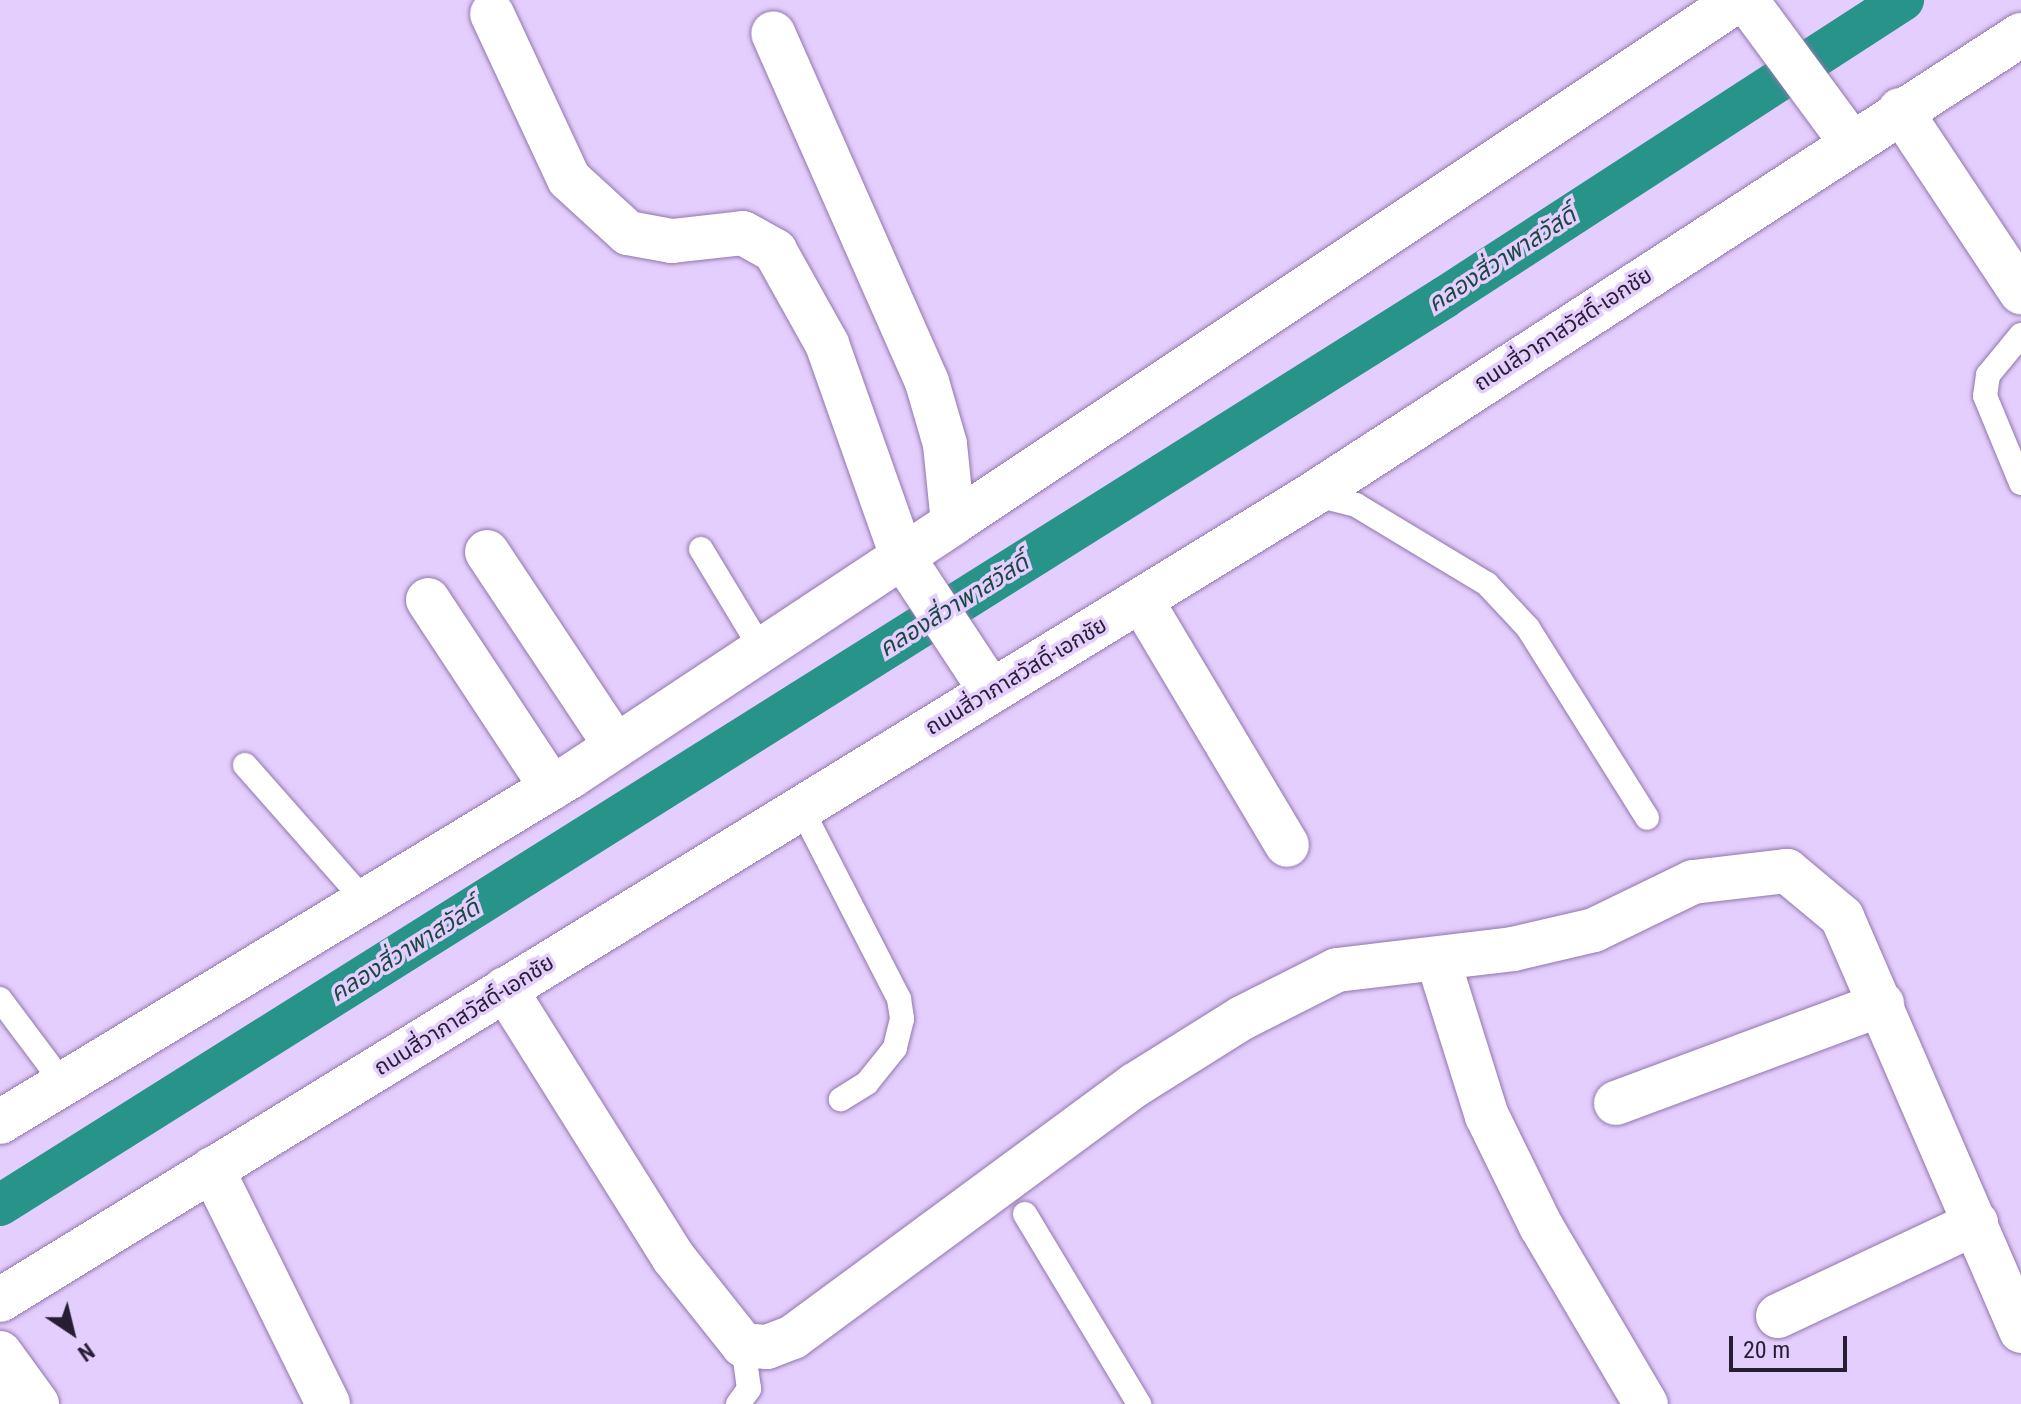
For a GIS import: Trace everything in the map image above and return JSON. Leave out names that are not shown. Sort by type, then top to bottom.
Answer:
[{"type":"street","points":[[0,1122],[65,1086],[364,900],[552,788],[762,650],[912,573],[953,523],[1750,9],[1811,94],[1850,141]]},
{"type":"street","points":[[492,14],[569,179],[628,233],[672,241],[743,233],[775,251],[827,344],[912,573],[991,691]]},
{"type":"street","points":[[773,33],[927,382],[945,444],[953,523]]},
{"type":"street","name":"ถนนสี่วาภาสวัสดิ์-เอกชัย","points":[[0,1300],[1313,494],[1850,141],[2021,35]]},
{"type":"street","points":[[1900,110],[2021,292]]},
{"type":"street","points":[[487,552],[616,746]]},
{"type":"street","points":[[428,600],[552,788]]},
{"type":"street","points":[[1141,600],[1287,845]]},
{"type":"street","points":[[505,989],[617,1177],[743,1345],[767,1347],[793,1337],[1015,1196],[1242,1018],[1337,970],[1438,960],[1594,930],[1693,882],[1787,871],[1842,917],[2021,1331]]},
{"type":"street","points":[[1438,960],[1487,1116],[1541,1226],[1646,1404]]},
{"type":"street","points":[[1616,1103],[1882,1004]]},
{"type":"street","points":[[212,1169],[328,1404]]},
{"type":"street","points":[[1778,1316],[1976,1223]]},
{"type":"lane","points":[[2021,335],[1988,375],[1985,396],[2021,483]]},
{"type":"lane","points":[[1313,494],[1356,505],[1487,584],[1536,639],[1647,818]]},
{"type":"lane","points":[[701,549],[762,650]]},
{"type":"lane","points":[[245,765],[364,900]]},
{"type":"lane","points":[[801,808],[899,999],[902,1019],[895,1048],[867,1083],[841,1099]]},
{"type":"lane","points":[[0,999],[65,1086]]},
{"type":"lane","points":[[1015,1196],[1139,1404]]},
{"type":"lane","points":[[738,1404],[749,1389],[743,1345]]},
{"type":"waterway","name":"คลองสี่วาพาสวัสดิ์","points":[[0,1205],[1445,297],[1903,0]]}]
